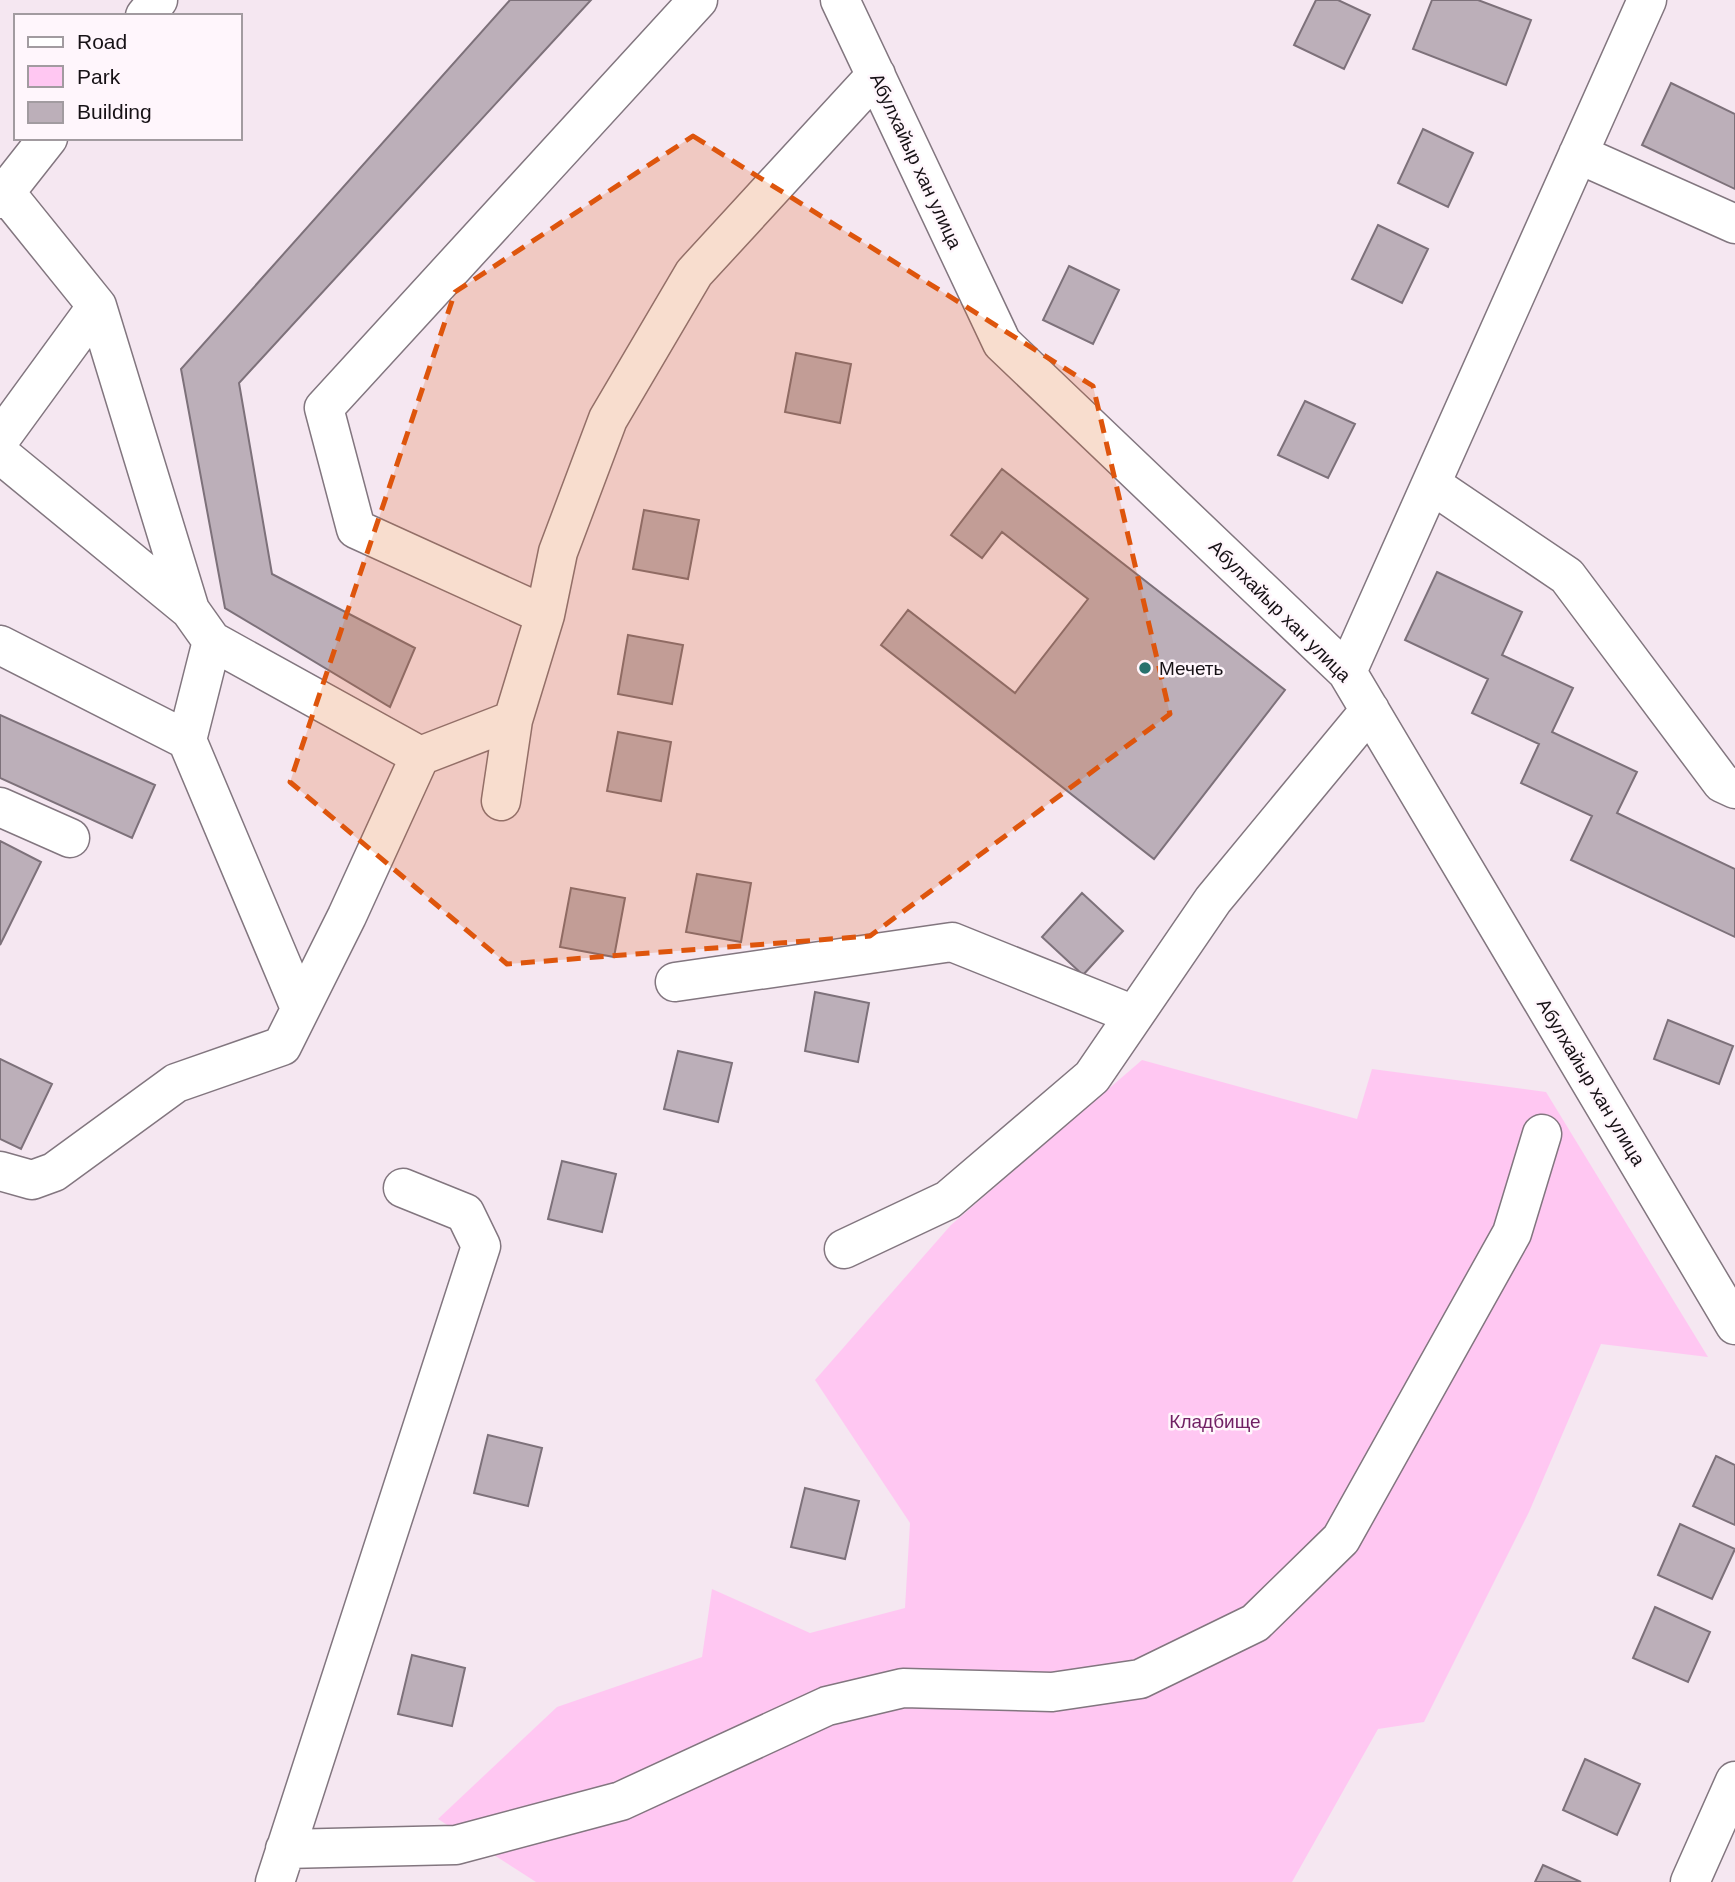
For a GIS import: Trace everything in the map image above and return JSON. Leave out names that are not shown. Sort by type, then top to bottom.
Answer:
[{"type":"street","points":[[147,14],[158,0]]},
{"type":"street","points":[[545,615],[356,529],[324,408],[698,0]]},
{"type":"street","name":"Абулхайыр хан улица","points":[[840,0],[1002,343],[1347,672],[1735,1325]]},
{"type":"street","points":[[1347,672],[1647,0]]},
{"type":"street","points":[[501,801],[513,720],[545,615],[558,552],[608,419],[694,273],[876,75]]},
{"type":"street","points":[[46,140],[3,196],[97,306],[190,610]]},
{"type":"street","points":[[1578,154],[1735,224]]},
{"type":"street","points":[[0,439],[97,306]]},
{"type":"street","points":[[0,454],[190,610],[212,641],[420,756]]},
{"type":"street","points":[[1431,484],[1567,576],[1722,783],[1735,789]]},
{"type":"street","points":[[212,641],[187,740],[300,1008]]},
{"type":"street","points":[[0,645],[187,740]]},
{"type":"street","points":[[844,1250],[948,1200],[1092,1077],[1213,900],[1370,710]]},
{"type":"street","points":[[3,1177],[32,1180],[54,1172],[176,1083],[282,1046],[420,756],[513,720]]},
{"type":"street","points":[[0,807],[70,838]]},
{"type":"street","points":[[675,982],[952,942],[1134,1015]]},
{"type":"street","points":[[403,1188],[465,1213],[481,1246],[280,1866],[456,1845],[621,1801],[827,1706],[903,1688],[1052,1692],[1140,1679],[1255,1623],[1341,1539],[1512,1233],[1542,1134]]},
{"type":"street","points":[[1690,1882],[1735,1781]]},
{"type":"highlighted area","points":[[693,136],[1093,386],[1170,714],[870,936],[507,964],[290,782],[455,292]]},
{"type":"green space","name":"Кладбище","points":[[1142,1060],[1357,1119],[1372,1069],[1546,1092],[1708,1357],[1601,1344],[1529,1512],[1424,1722],[1378,1729],[1292,1882],[536,1882],[438,1819],[557,1707],[702,1657],[712,1589],[810,1633],[905,1608],[910,1523],[815,1380],[951,1225]]},
{"type":"building","points":[[510,0],[591,0],[239,383],[272,574],[415,648],[390,707],[225,608],[181,369]]},
{"type":"building","points":[[1316,0],[1338,0],[1370,15],[1344,69],[1294,45]]},
{"type":"building","points":[[1432,0],[1478,0],[1531,20],[1506,85],[1413,49]]},
{"type":"building","points":[[1671,83],[1735,114],[1735,189],[1642,145]]},
{"type":"building","points":[[1423,129],[1473,153],[1448,207],[1398,183]]},
{"type":"building","points":[[1378,225],[1428,249],[1402,303],[1352,279]]},
{"type":"building","points":[[1069,266],[1119,290],[1093,344],[1043,320]]},
{"type":"building","points":[[796,353],[851,364],[840,423],[785,412]]},
{"type":"building","points":[[1305,401],[1355,424],[1328,478],[1278,455]]},
{"type":"building","name":"Мечеть","points":[[1002,469],[1285,690],[1154,859],[881,645],[908,610],[1015,693],[1088,599],[1002,532],[982,558],[951,535]]},
{"type":"building","points":[[644,510],[699,520],[688,579],[633,569]]},
{"type":"building","points":[[1437,572],[1522,612],[1502,655],[1573,688],[1552,732],[1637,772],[1617,813],[1735,869],[1735,937],[1571,860],[1592,816],[1521,783],[1539,744],[1472,713],[1488,679],[1405,640]]},
{"type":"building","points":[[628,635],[683,645],[672,704],[618,694]]},
{"type":"building","points":[[0,715],[155,785],[132,838],[0,778]]},
{"type":"building","points":[[618,732],[671,742],[661,801],[607,791]]},
{"type":"building","points":[[0,841],[41,862],[0,945]]},
{"type":"building","points":[[697,874],[751,883],[741,942],[686,932]]},
{"type":"building","points":[[571,888],[625,898],[614,957],[560,947]]},
{"type":"building","points":[[1082,893],[1123,931],[1083,975],[1042,937]]},
{"type":"building","points":[[815,992],[869,1003],[858,1062],[805,1051]]},
{"type":"building","points":[[1668,1020],[1733,1046],[1719,1084],[1654,1059]]},
{"type":"building","points":[[678,1051],[732,1063],[718,1122],[664,1109]]},
{"type":"building","points":[[0,1059],[52,1084],[21,1149],[0,1139]]},
{"type":"building","points":[[562,1161],[616,1174],[602,1232],[548,1219]]},
{"type":"building","points":[[488,1435],[542,1448],[528,1506],[474,1493]]},
{"type":"building","points":[[1716,1456],[1735,1465],[1735,1525],[1693,1506]]},
{"type":"building","points":[[805,1488],[859,1501],[845,1559],[791,1547]]},
{"type":"building","points":[[1680,1524],[1735,1549],[1712,1599],[1658,1575]]},
{"type":"building","points":[[1655,1607],[1710,1632],[1688,1682],[1633,1658]]},
{"type":"building","points":[[412,1655],[465,1668],[452,1726],[398,1714]]},
{"type":"building","points":[[1585,1759],[1640,1784],[1617,1835],[1563,1810]]},
{"type":"building","points":[[1543,1865],[1581,1882],[1535,1882]]},
{"type":"place","name":"Мечеть","points":[[1145,668]]}]
